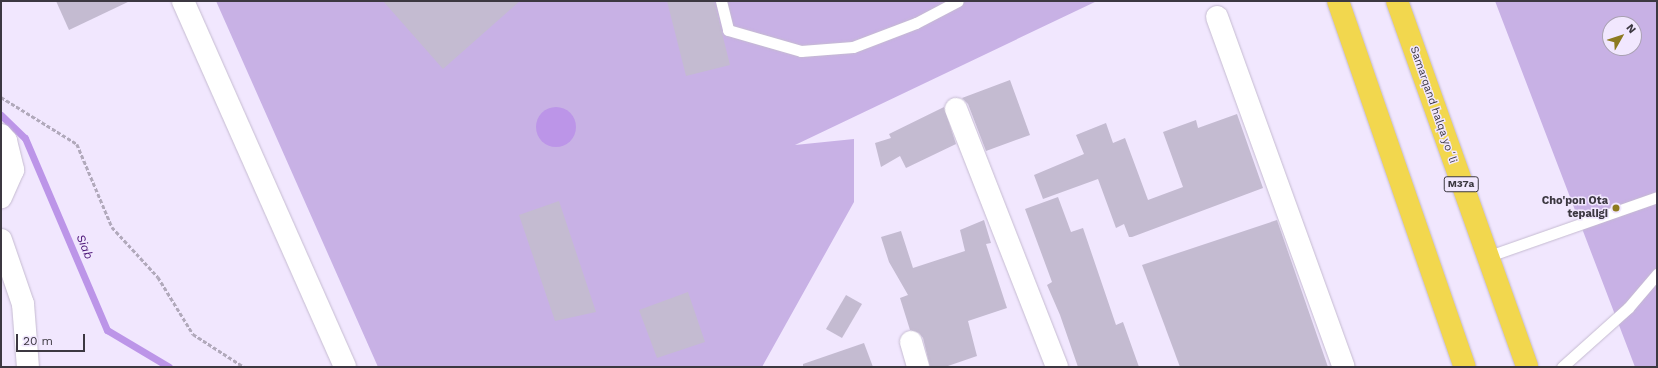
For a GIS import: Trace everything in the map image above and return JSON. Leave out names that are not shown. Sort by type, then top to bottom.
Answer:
[{"type":"highway","points":[[1338,1],[1464,367]]},
{"type":"highway","name":"Samarqand halqa yoʻli","points":[[1397,1],[1486,257],[1527,367]]},
{"type":"street","points":[[183,1],[345,367]]},
{"type":"street","points":[[1217,17],[1344,367]]},
{"type":"street","points":[[956,109],[1057,367]]},
{"type":"street","points":[[1,135],[6,141],[13,170],[1,197]]},
{"type":"street","points":[[1,240],[23,304],[28,367]]},
{"type":"street","points":[[911,342],[918,367]]},
{"type":"lane","points":[[721,1],[728,30],[801,51],[853,47],[916,23],[958,1]]},
{"type":"lane","points":[[1486,257],[1657,197]]},
{"type":"lane","points":[[1562,367],[1628,308],[1657,274]]},
{"type":"path","points":[[1,97],[77,144],[112,227],[158,277],[193,334],[244,367]]},
{"type":"shaded area","points":[[216,1],[1097,1],[795,145],[854,139],[854,202],[762,367],[378,367]]},
{"type":"shaded area","name":"Cho'pon Ota tepaligi","points":[[1495,1],[1657,1],[1657,367],[1635,367]]},
{"type":"shaded area","points":[[556,107],[567,110],[573,116],[576,127],[573,138],[567,144],[556,147],[545,144],[539,138],[536,127],[539,116],[545,110]]},
{"type":"building","points":[[56,1],[130,1],[69,30]]},
{"type":"building","points":[[383,1],[520,1],[443,69]]},
{"type":"building","points":[[667,1],[714,1],[730,65],[686,76]]},
{"type":"building","points":[[1010,80],[1030,135],[986,151],[968,104],[962,98]]},
{"type":"building","points":[[944,107],[956,144],[906,168],[900,156],[881,167],[875,143],[891,138],[889,134]]},
{"type":"building","points":[[1237,114],[1263,188],[1132,237],[1129,237],[1124,224],[1116,228],[1098,179],[1043,199],[1034,175],[1084,154],[1076,135],[1106,123],[1113,143],[1125,138],[1148,200],[1183,187],[1163,132],[1196,120],[1198,128]]},
{"type":"building","points":[[1058,197],[1071,232],[1083,228],[1116,325],[1123,322],[1139,367],[1078,367],[1060,315],[1047,285],[1052,282],[1025,209]]},
{"type":"building","points":[[559,201],[596,312],[555,321],[519,215]]},
{"type":"building","points":[[984,220],[991,243],[986,244],[1007,308],[968,321],[977,356],[945,367],[930,367],[923,338],[919,333],[910,330],[900,298],[908,295],[889,262],[881,237],[901,231],[913,268],[965,251],[960,230]]},
{"type":"building","points":[[1277,220],[1328,367],[1180,367],[1142,265]]},
{"type":"building","points":[[688,292],[705,342],[657,358],[639,310]]},
{"type":"building","points":[[846,295],[862,304],[842,338],[826,329]]},
{"type":"building","points":[[864,343],[873,367],[803,367],[803,364]]},
{"type":"waterway","name":"Siab","points":[[1,115],[25,138],[107,330],[169,367]]},
{"type":"place","name":"Cho'pon Ota tepaligi","points":[[1616,208]]}]
